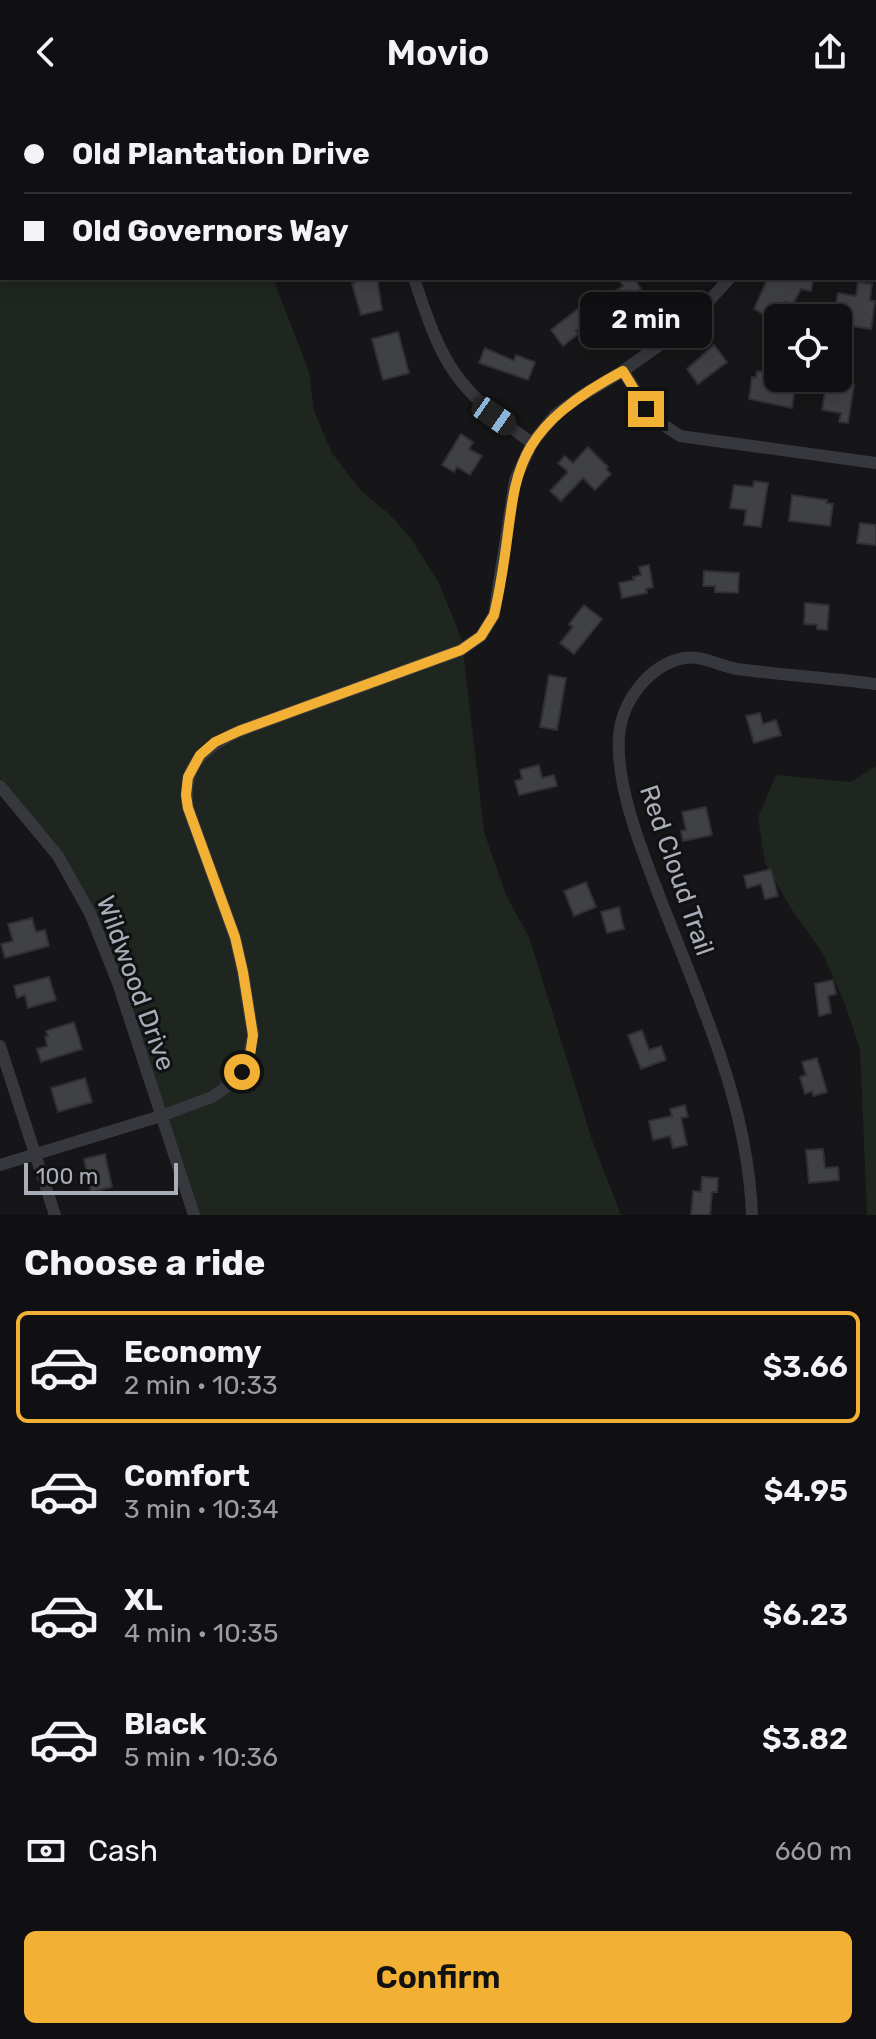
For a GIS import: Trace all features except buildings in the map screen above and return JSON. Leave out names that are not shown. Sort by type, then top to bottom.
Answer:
[{"type":"street","points":[[415,280],[447,365],[477,401],[532,443]]},
{"type":"street","points":[[0,1165],[161,1116],[212,1097],[229,1087],[247,1064],[253,1035],[235,937],[188,808],[187,786],[193,766],[209,747],[239,731],[461,650],[481,636],[494,615],[515,480],[532,443],[555,415],[686,326],[728,280]]},
{"type":"street","points":[[623,371],[653,418],[680,436],[876,463]]},
{"type":"street","name":"Red Cloud Trail","points":[[752,1215],[748,1159],[733,1097],[632,817],[619,751],[621,724],[632,698],[651,673],[684,658],[702,659],[736,669],[876,684]]},
{"type":"street","name":"Wildwood Drive","points":[[0,786],[58,856],[90,913],[118,983],[194,1215]]},
{"type":"street","points":[[0,1046],[55,1215]]},
{"type":"shaded area","points":[[0,280],[274,280],[309,372],[314,411],[332,453],[361,491],[388,513],[410,537],[439,583],[462,640],[484,832],[506,895],[529,937],[592,1140],[621,1215],[199,1215],[123,981],[95,910],[62,852],[0,778]]},
{"type":"shaded area","points":[[876,766],[876,1215],[867,1215],[860,1049],[845,1004],[822,952],[790,907],[765,863],[758,817],[776,775],[851,782]]},
{"type":"route","points":[[242,1072],[250,1055],[253,1026],[235,937],[188,808],[188,777],[193,766],[215,742],[239,731],[402,673],[472,644],[489,627],[494,615],[515,480],[526,453],[542,429],[581,396],[623,371],[646,409]]}]
